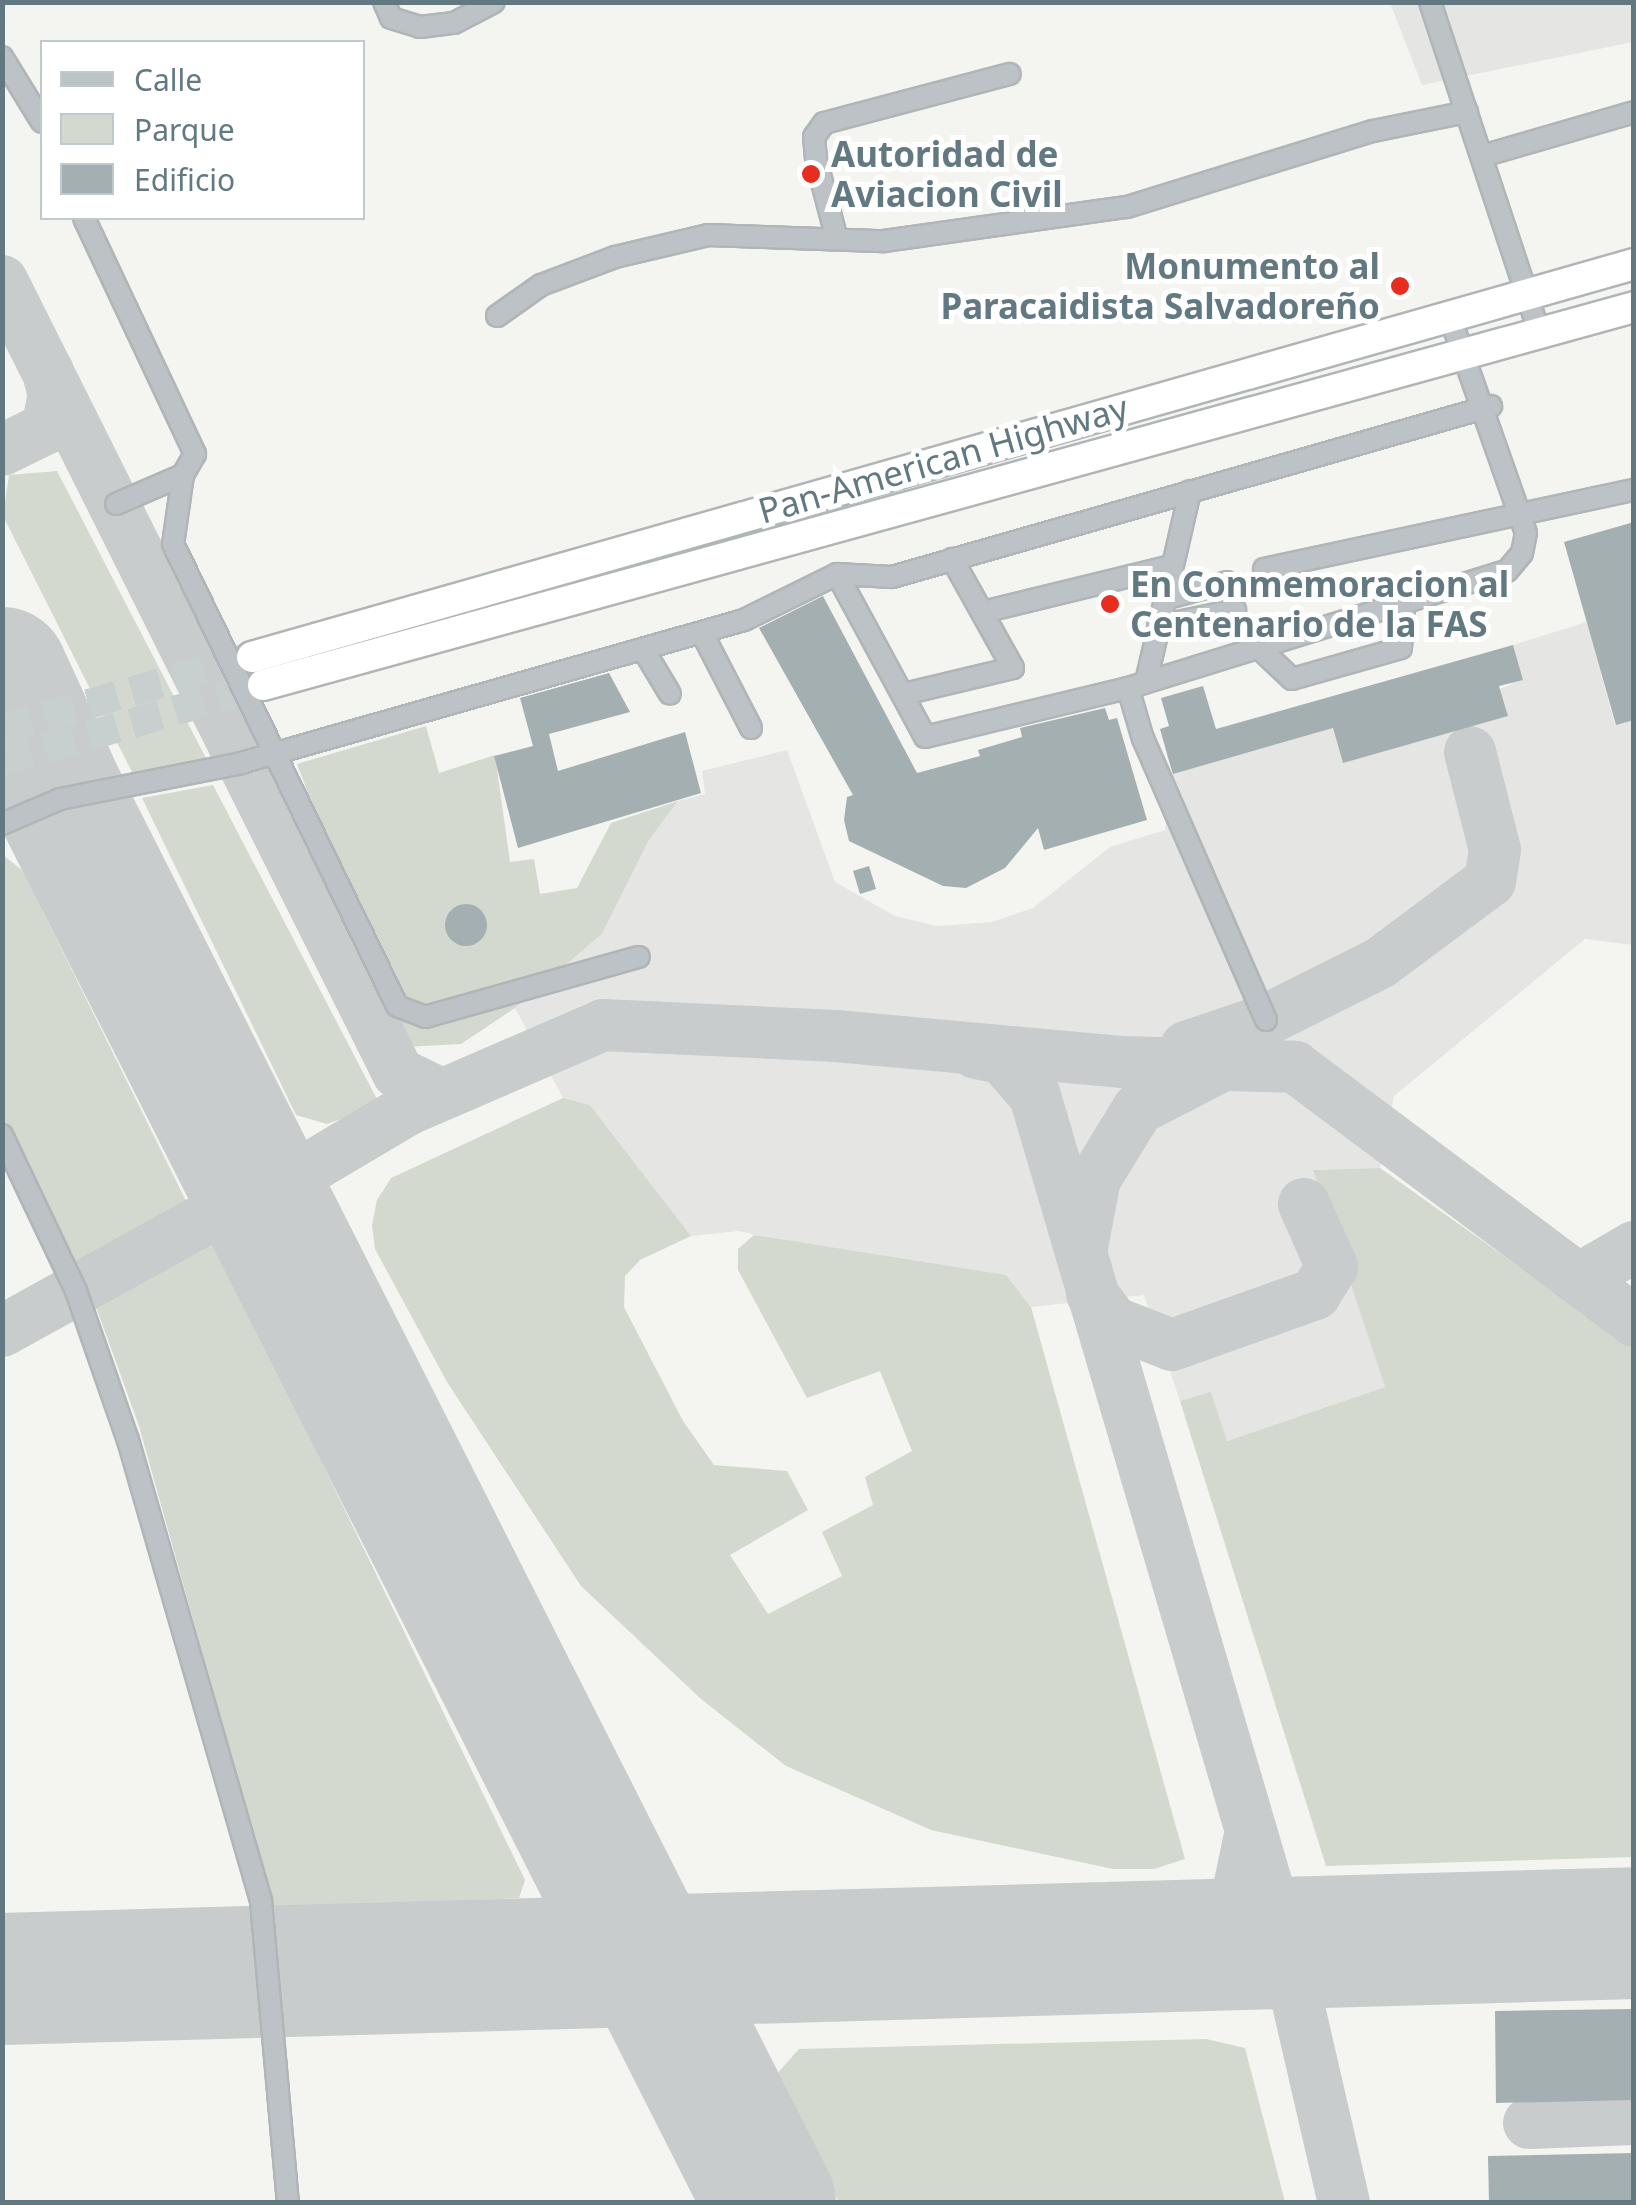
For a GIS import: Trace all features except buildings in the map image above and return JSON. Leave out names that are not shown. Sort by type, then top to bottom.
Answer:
[{"type":"highway","name":"Pan-American Highway","points":[[1634,264],[1456,312],[258,671],[1634,307]]},
{"type":"street","points":[[384,2],[391,18],[420,28],[454,23],[494,2]]},
{"type":"street","points":[[1430,2],[1540,331]]},
{"type":"street","points":[[1446,2],[1446,52]]},
{"type":"street","points":[[2,57],[40,119]]},
{"type":"street","points":[[836,236],[816,159],[814,136],[824,123],[1010,74]]},
{"type":"street","points":[[497,316],[540,285],[615,257],[708,235],[884,240],[1126,207],[1374,132],[1468,112]]},
{"type":"street","points":[[1482,156],[1634,112]]},
{"type":"street","points":[[85,220],[195,454],[183,474],[173,544],[278,752],[397,1006],[425,1018],[639,958]]},
{"type":"street","points":[[837,574],[925,736],[1137,685],[1404,606],[1507,571],[1522,554],[1526,532],[1516,512],[1456,312]]},
{"type":"street","points":[[2,824],[60,800],[278,752],[744,620],[837,574],[892,577],[1485,408]]},
{"type":"street","points":[[116,504],[183,474]]},
{"type":"street","points":[[1264,569],[1516,512],[1634,490]]},
{"type":"street","points":[[1190,491],[1158,626],[1137,685],[1266,1020]]},
{"type":"street","points":[[904,694],[1014,668],[952,559]]},
{"type":"street","points":[[983,612],[1171,566]]},
{"type":"street","points":[[1164,599],[1226,582]]},
{"type":"street","points":[[1260,649],[1292,679],[1400,648],[1404,606]]},
{"type":"street","points":[[1158,626],[1235,610]]},
{"type":"street","points":[[702,632],[751,728]]},
{"type":"street","points":[[642,648],[670,694]]},
{"type":"street","points":[[2,1135],[76,1290],[128,1440],[262,1901],[288,2202]]},
{"type":"shaded area","points":[[1390,3],[1633,3],[1633,42],[1422,85]]},
{"type":"shaded area","points":[[1587,622],[1615,725],[1633,720],[1633,945],[1585,939],[1394,1096],[1380,1168],[1314,1170],[1385,1387],[1226,1441],[1211,1393],[1180,1401],[1144,1295],[1031,1307],[1006,1275],[799,1246],[739,1231],[691,1236],[590,1105],[563,1098],[515,1008],[602,934],[649,840],[678,801],[705,794],[702,771],[787,750],[835,882],[895,916],[937,926],[992,922],[1033,908],[1110,847],[1165,830],[1172,774],[1333,728],[1343,762],[1522,679],[1513,645]]},
{"type":"green space","points":[[57,471],[208,762],[139,786],[3,516],[9,475]]},
{"type":"green space","points":[[426,726],[439,773],[495,755],[510,862],[534,859],[540,894],[577,888],[611,823],[678,801],[649,840],[602,934],[515,1008],[461,1044],[406,1047],[297,764]]},
{"type":"green space","points":[[213,785],[380,1105],[327,1124],[296,1115],[142,798]]},
{"type":"green space","points":[[3,855],[23,871],[189,1207],[74,1270],[3,1119]]},
{"type":"green space","points":[[563,1098],[590,1105],[691,1236],[640,1260],[625,1276],[624,1307],[683,1421],[714,1465],[787,1471],[808,1510],[730,1555],[768,1614],[842,1576],[822,1532],[873,1505],[865,1477],[912,1451],[880,1371],[807,1398],[738,1270],[738,1249],[754,1235],[1006,1275],[1031,1307],[1185,1859],[1154,1869],[1113,1869],[931,1830],[786,1766],[701,1699],[581,1586],[447,1382],[375,1249],[372,1225],[377,1200],[391,1178]]},
{"type":"green space","points":[[1380,1168],[1633,1348],[1633,1857],[1326,1866],[1180,1401],[1211,1392],[1227,1441],[1385,1387],[1313,1170]]},
{"type":"green space","points":[[214,1241],[525,1880],[519,1898],[274,1910],[139,1426],[95,1304]]},
{"type":"green space","points":[[1206,2039],[1245,2048],[1285,2202],[839,2202],[782,2112],[775,2076],[799,2049]]},
{"type":"taxiway","points":[[2,281],[398,1073],[441,1094]]},
{"type":"taxiway","points":[[2,450],[47,428],[54,396],[48,372]]},
{"type":"taxiway","points":[[1186,1047],[1266,1020],[1380,963],[1490,881],[1495,850],[1470,752]]},
{"type":"taxiway","points":[[293,1252],[289,1199],[311,1167],[407,1110],[603,1025],[836,1036],[1121,1062],[1295,1067],[1634,1321]]},
{"type":"taxiway","points":[[976,1053],[1002,1058],[1035,1096],[1284,1943],[1344,2202]]},
{"type":"taxiway","points":[[1082,1247],[1095,1179],[1138,1109],[1217,1068]]},
{"type":"taxiway","points":[[234,1135],[254,1161],[272,1169],[311,1167]]},
{"type":"taxiway","points":[[2,1331],[261,1188]]},
{"type":"taxiway","points":[[1092,1294],[1113,1322],[1172,1345],[1315,1294],[1332,1267],[1304,1204]]},
{"type":"taxiway","points":[[1579,1279],[1634,1247]]},
{"type":"taxiway","points":[[1173,1946],[1223,1919],[1236,1902],[1249,1840]]},
{"type":"taxiway","points":[[634,1925],[671,1949],[719,1959]]},
{"type":"taxiway","points":[[686,2030],[689,1989],[719,1959]]},
{"type":"taxiway","points":[[1529,2123],[1634,2119]]},
{"type":"runway","points":[[2,673],[60,799],[770,2202]]},
{"type":"runway","points":[[2,1979],[1634,1933]]},
{"type":"tunnel","points":[[2,729],[252,657]]},
{"type":"tunnel","points":[[2,761],[263,685]]},
{"type":"place","name":"Autoridad de Aviacion Civil","points":[[811,174]]},
{"type":"place","name":"Monumento al Paracaidista Salvadoreño","points":[[1400,286]]},
{"type":"place","name":"En Conmemoracion al Centenario de la FAS","points":[[1110,604]]}]
